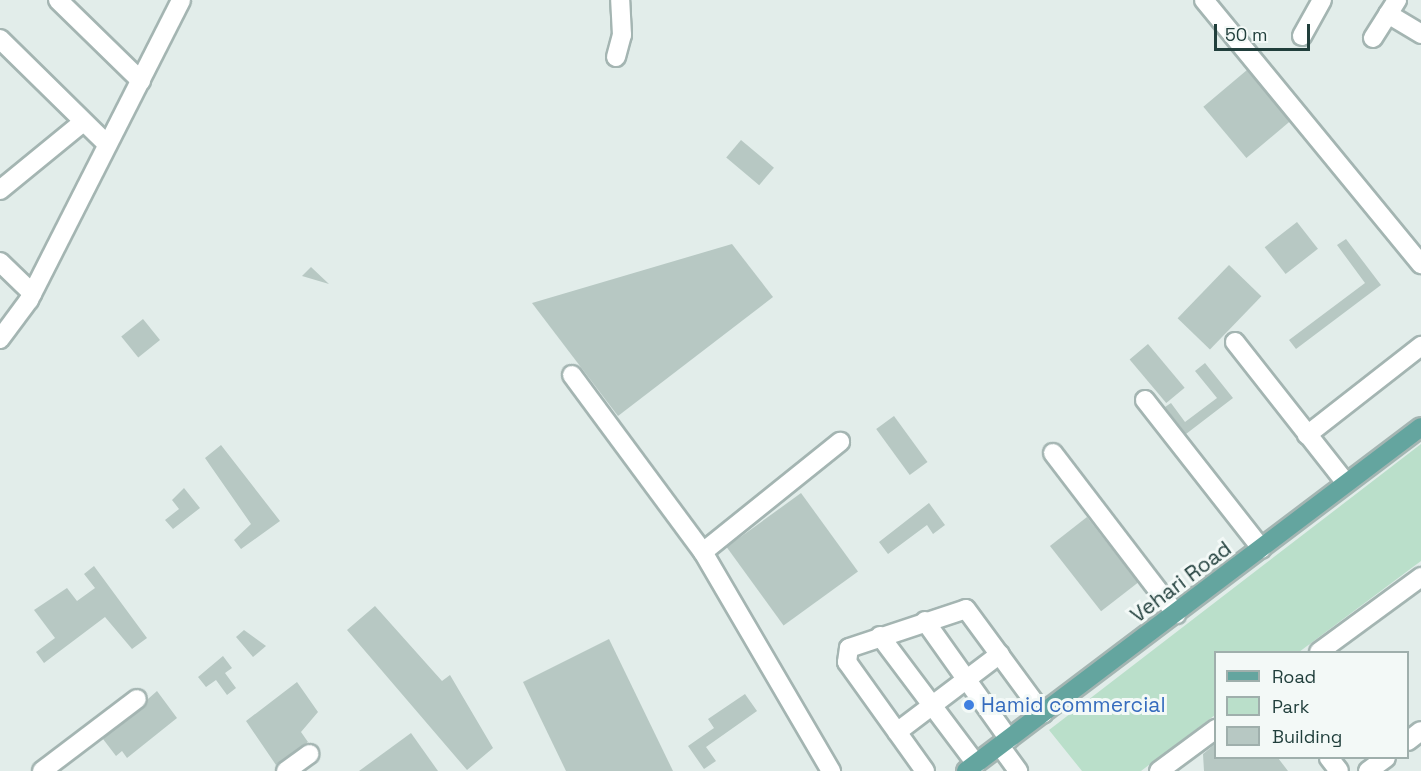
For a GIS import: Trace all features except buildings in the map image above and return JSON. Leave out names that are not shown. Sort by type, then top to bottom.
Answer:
[{"type":"main road","name":"Vehari Road","points":[[976,767],[1004,743],[1421,428]]},
{"type":"street","points":[[0,339],[32,293],[182,0]]},
{"type":"street","points":[[616,57],[622,35],[620,0]]},
{"type":"street","points":[[1204,0],[1421,264]]},
{"type":"street","points":[[1302,36],[1322,0]]},
{"type":"street","points":[[69,4],[141,81]]},
{"type":"street","points":[[1373,39],[1393,7],[1421,34]]},
{"type":"street","points":[[3,47],[107,144]]},
{"type":"street","points":[[1,186],[83,122]]},
{"type":"street","points":[[0,262],[32,293]]},
{"type":"street","points":[[1235,342],[1346,483]]},
{"type":"street","points":[[1307,435],[1421,346]]},
{"type":"street","points":[[572,375],[703,552],[829,770]]},
{"type":"street","points":[[1145,400],[1262,549]]},
{"type":"street","points":[[703,552],[840,442]]},
{"type":"street","points":[[1053,453],[1176,614]]},
{"type":"street","points":[[1320,651],[1421,577]]},
{"type":"street","points":[[925,771],[845,656],[849,648],[966,609],[1043,714]]},
{"type":"street","points":[[925,621],[966,679],[1018,771]]},
{"type":"street","points":[[880,636],[976,767]]},
{"type":"street","points":[[897,732],[1000,654]]},
{"type":"street","points":[[42,771],[136,699]]},
{"type":"street","points":[[1158,771],[1214,730]]},
{"type":"street","points":[[286,771],[309,754]]},
{"type":"street","points":[[1330,759],[1339,771]]},
{"type":"street","points":[[1368,771],[1385,759]]},
{"type":"green space","points":[[1421,444],[1421,561],[1300,651],[1214,651],[1214,716],[1141,771],[1082,771],[1049,730]]},
{"type":"place","name":"Hamid commercial","points":[[969,705]]}]
